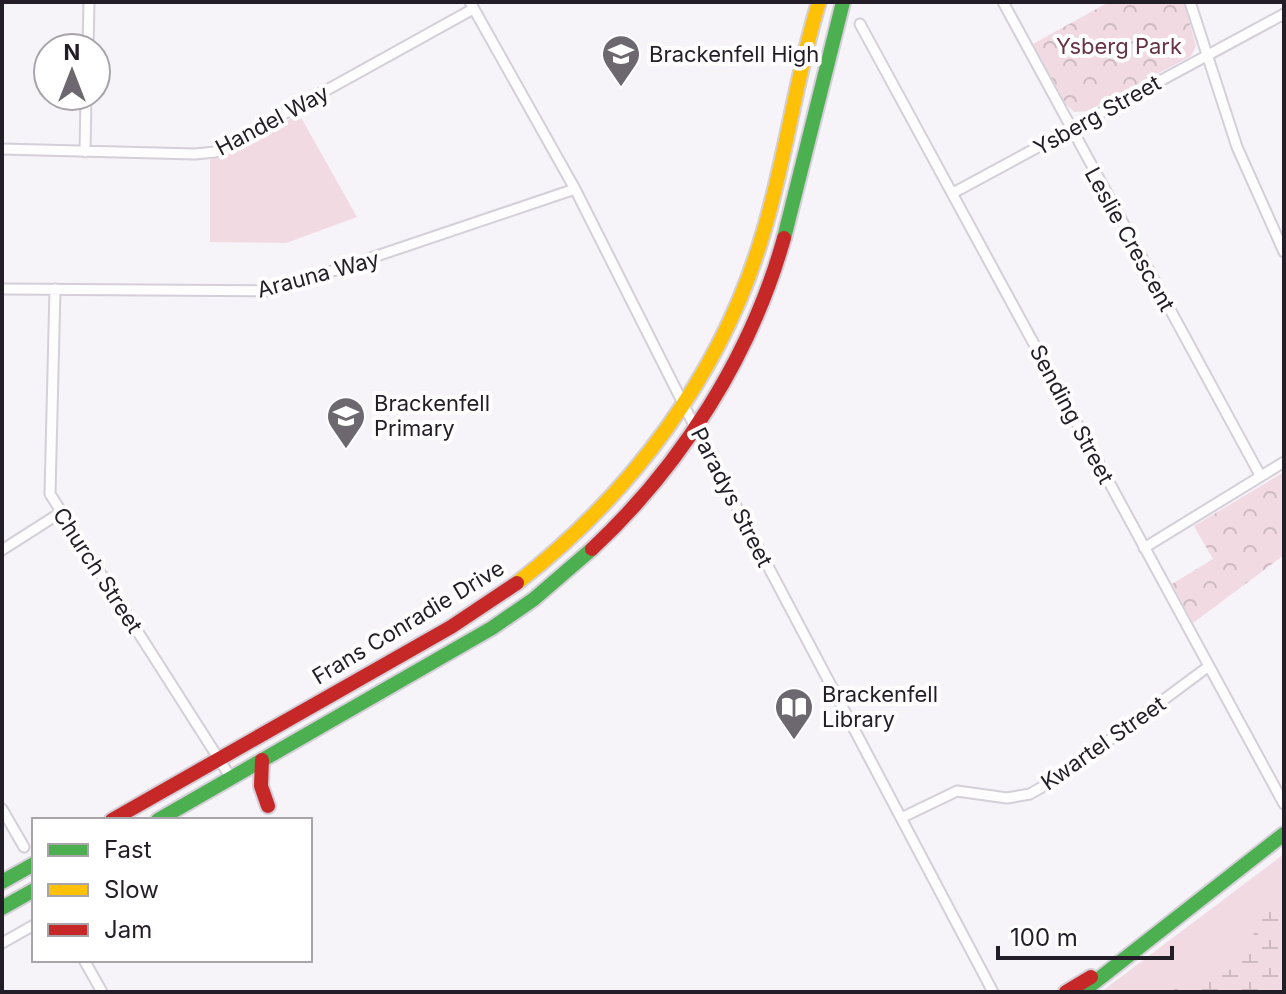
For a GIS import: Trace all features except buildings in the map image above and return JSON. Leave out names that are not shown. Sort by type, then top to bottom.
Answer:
[{"type":"street","points":[[88,32],[89,2]]},
{"type":"street","name":"Frans Conradie Drive","points":[[116,818],[422,644],[508,590],[602,509],[685,405],[721,340],[752,269],[782,161],[819,2]]},
{"type":"street","name":"Frans Conradie Drive","points":[[161,818],[453,651],[532,601],[600,544],[632,510],[695,427],[729,371],[769,285],[797,195],[843,2]]},
{"type":"street","name":"Leslie Crescent","points":[[1003,2],[1260,475]]},
{"type":"street","points":[[1190,2],[1237,147],[1284,252]]},
{"type":"street","name":"Paradys Street","points":[[472,5],[575,189],[695,427],[993,992]]},
{"type":"street","name":"Handel Way","points":[[2,149],[195,154],[227,147],[472,5]]},
{"type":"street","name":"Ysberg Street","points":[[953,193],[1284,14]]},
{"type":"street","name":"Sending Street","points":[[860,24],[1284,804]]},
{"type":"street","points":[[85,152],[86,112]]},
{"type":"street","name":"Arauna Way","points":[[2,289],[273,291],[575,189]]},
{"type":"street","name":"Church Street","points":[[55,289],[49,484],[60,513],[231,778]]},
{"type":"street","points":[[1144,548],[1284,462]]},
{"type":"street","points":[[2,550],[60,513]]},
{"type":"street","name":"Kwartel Street","points":[[901,818],[957,791],[1007,798],[1030,794],[1061,776],[1209,666]]},
{"type":"street","points":[[262,760],[261,786],[268,806]]},
{"type":"street","points":[[2,809],[24,847]]},
{"type":"street","points":[[1082,992],[1106,970],[1284,834]]},
{"type":"street","points":[[2,882],[32,865]]},
{"type":"street","points":[[2,908],[32,891]]},
{"type":"street","points":[[2,943],[32,926]]},
{"type":"street","points":[[85,962],[102,992]]},
{"type":"street","points":[[1066,992],[1106,970]]},
{"type":"green space","name":"Ysberg Park","points":[[1109,2],[1184,2],[1196,46],[1191,56],[1088,111],[1074,112],[1066,104],[1033,44]]},
{"type":"green space","points":[[299,114],[357,217],[286,243],[210,242],[210,160]]},
{"type":"green space","points":[[1284,472],[1284,555],[1193,623],[1172,584],[1213,559],[1194,526]]},
{"type":"green space","points":[[1284,854],[1284,992],[1101,992]]},
{"type":"green space","points":[[1284,901],[1284,992],[1173,992],[1176,984],[1211,977],[1233,968],[1249,950],[1256,912],[1267,903]]},
{"type":"traffic: fast","points":[[784,238],[843,2]]},
{"type":"traffic: fast","points":[[161,818],[492,628],[534,599],[592,549]]},
{"type":"traffic: fast","points":[[1082,992],[1284,834]]},
{"type":"traffic: fast","points":[[2,882],[32,865]]},
{"type":"traffic: fast","points":[[2,908],[32,891]]},
{"type":"traffic: slow","points":[[517,583],[558,549],[633,471],[696,384],[722,337],[762,237],[819,2]]},
{"type":"traffic: jam","points":[[592,549],[655,482],[709,407],[753,325],[784,238]]},
{"type":"traffic: jam","points":[[116,818],[451,627],[517,583]]},
{"type":"traffic: jam","points":[[262,760],[261,786],[268,806]]},
{"type":"traffic: jam","points":[[1066,992],[1091,977]]},
{"type":"place","name":"Brackenfell High","points":[[621,88]]},
{"type":"place","name":"Brackenfell Primary","points":[[346,450]]},
{"type":"place","name":"Brackenfell Library","points":[[794,741]]}]
